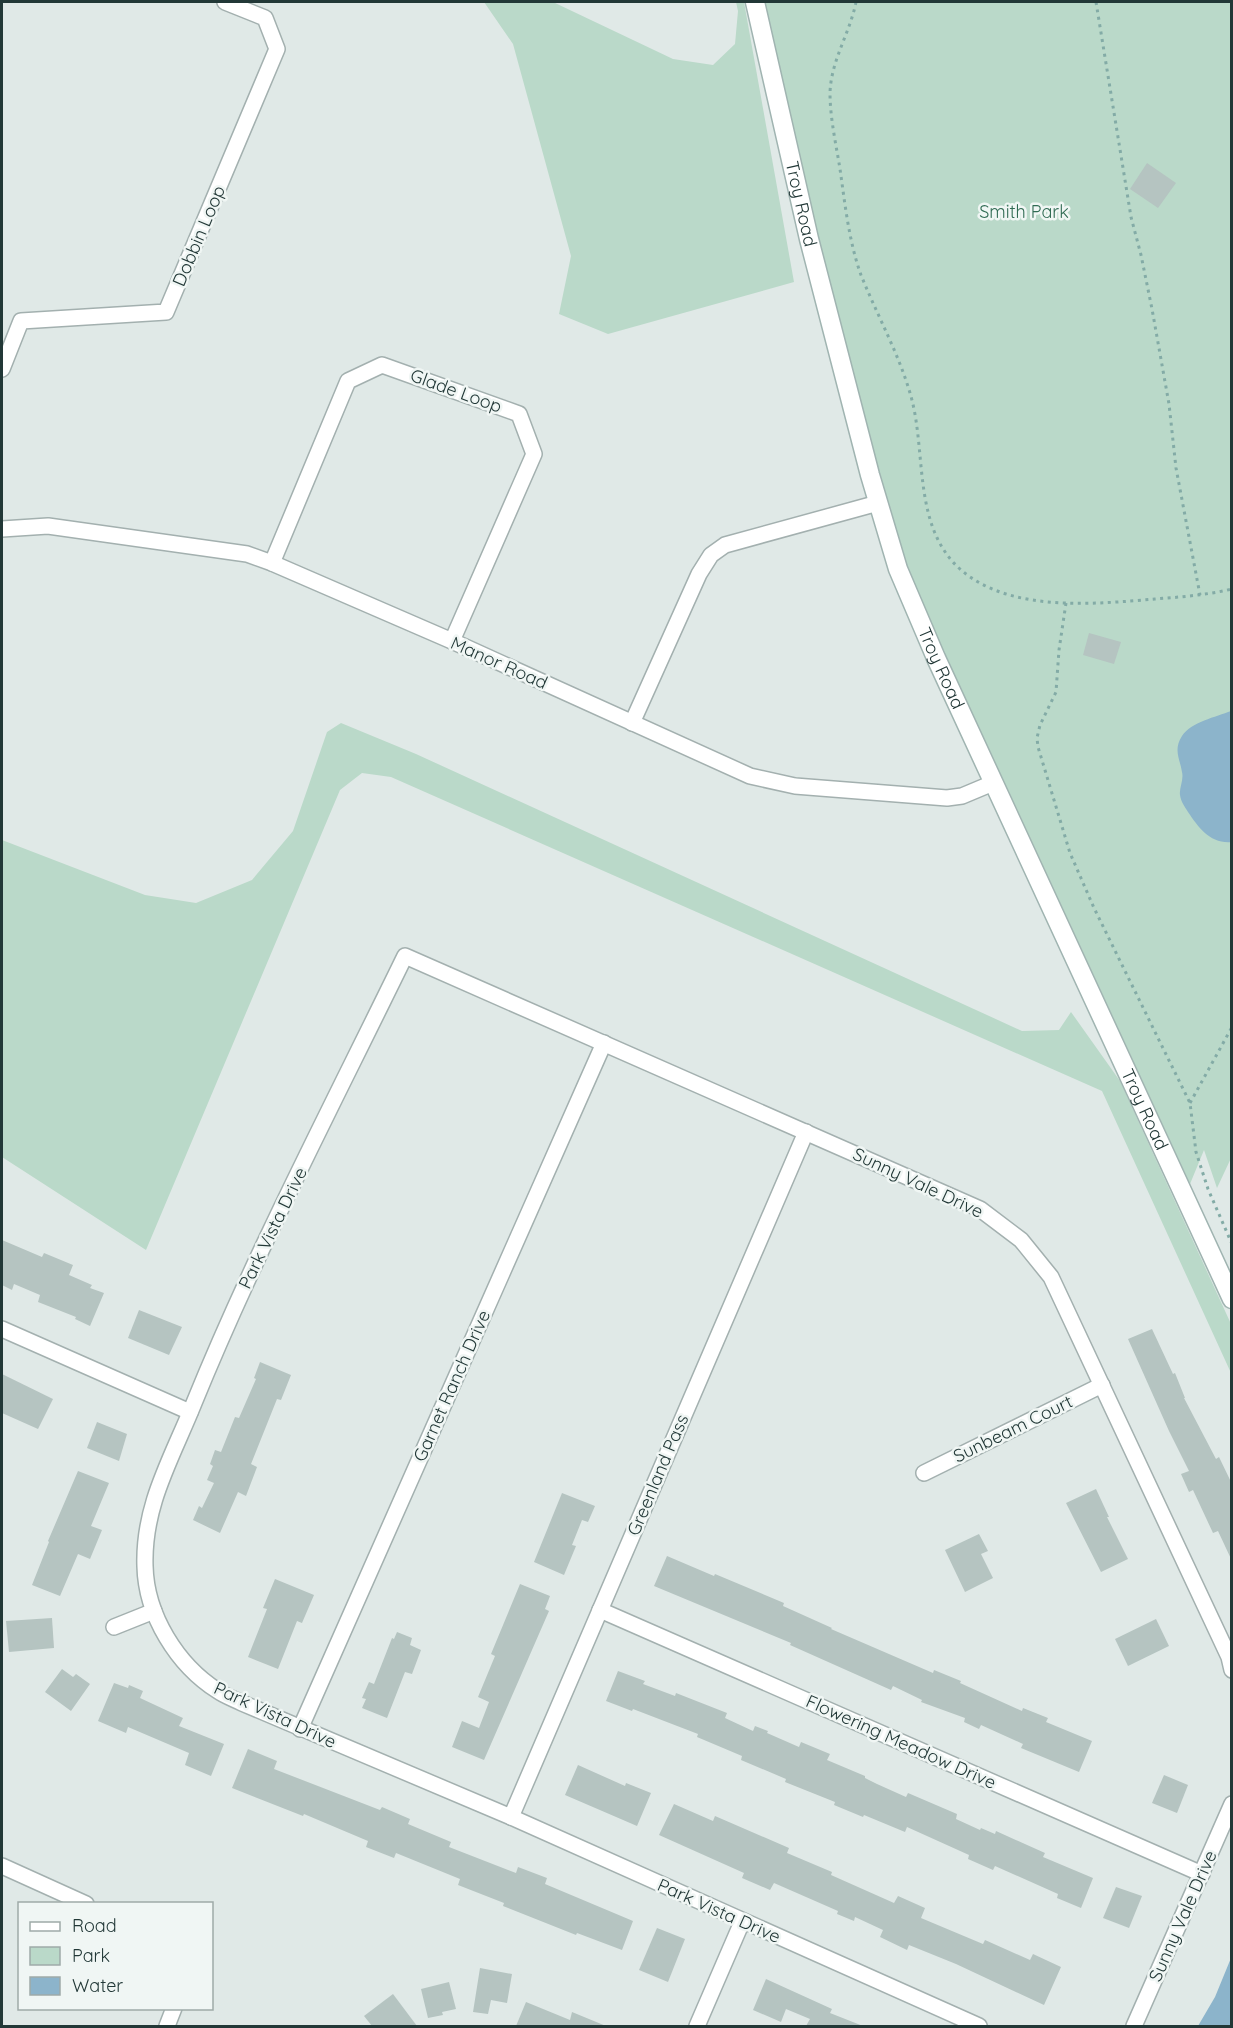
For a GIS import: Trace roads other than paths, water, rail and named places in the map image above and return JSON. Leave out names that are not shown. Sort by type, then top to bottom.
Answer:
[{"type":"street","name":"Dobbin Loop","points":[[2,369],[21,321],[166,312],[277,49],[265,18],[225,2]]},
{"type":"street","name":"Troy Road","points":[[754,2],[808,239],[878,503],[898,569],[914,610],[993,783],[1232,1299]]},
{"type":"street","name":"Glade Loop","points":[[272,563],[348,381],[382,365],[519,414],[534,454],[452,642]]},
{"type":"street","points":[[632,723],[699,574],[711,555],[725,545],[878,503]]},
{"type":"street","name":"Manor Road","points":[[2,529],[48,526],[227,550],[272,563],[750,776],[795,786],[947,798],[962,796],[993,783]]},
{"type":"street","name":"Sunny Vale Drive","points":[[405,956],[980,1209],[1021,1240],[1051,1277],[1229,1657],[1232,1670]]},
{"type":"street","name":"Park Vista Drive","points":[[405,956],[224,1329],[152,1502],[147,1524],[146,1580],[154,1611],[163,1633],[199,1676],[218,1691],[300,1729],[510,1817],[979,2026]]},
{"type":"street","name":"Garnet Ranch Drive","points":[[300,1729],[604,1043]]},
{"type":"street","name":"Greenland Pass","points":[[510,1817],[806,1132]]},
{"type":"street","points":[[2,1329],[190,1412]]},
{"type":"street","name":"Sunbeam Court","points":[[924,1473],[1102,1385]]},
{"type":"street","name":"Flowering Meadow Drive","points":[[600,1610],[1202,1874]]},
{"type":"street","points":[[114,1627],[154,1611]]},
{"type":"street","name":"Sunny Vale Drive","points":[[1134,2026],[1232,1804]]},
{"type":"street","points":[[2,1866],[82,1902]]},
{"type":"street","points":[[698,2026],[742,1922]]},
{"type":"street","points":[[167,2026],[173,2010]]},
{"type":"water","points":[[1231,711],[1232,842],[1224,842],[1206,834],[1196,824],[1183,804],[1180,792],[1182,775],[1178,746],[1182,736],[1191,727]]},
{"type":"water","points":[[1231,1958],[1231,2026],[1198,2026],[1215,1997]]},
{"type":"park label","name":"Smith Park","points":[[1024,212]]}]
